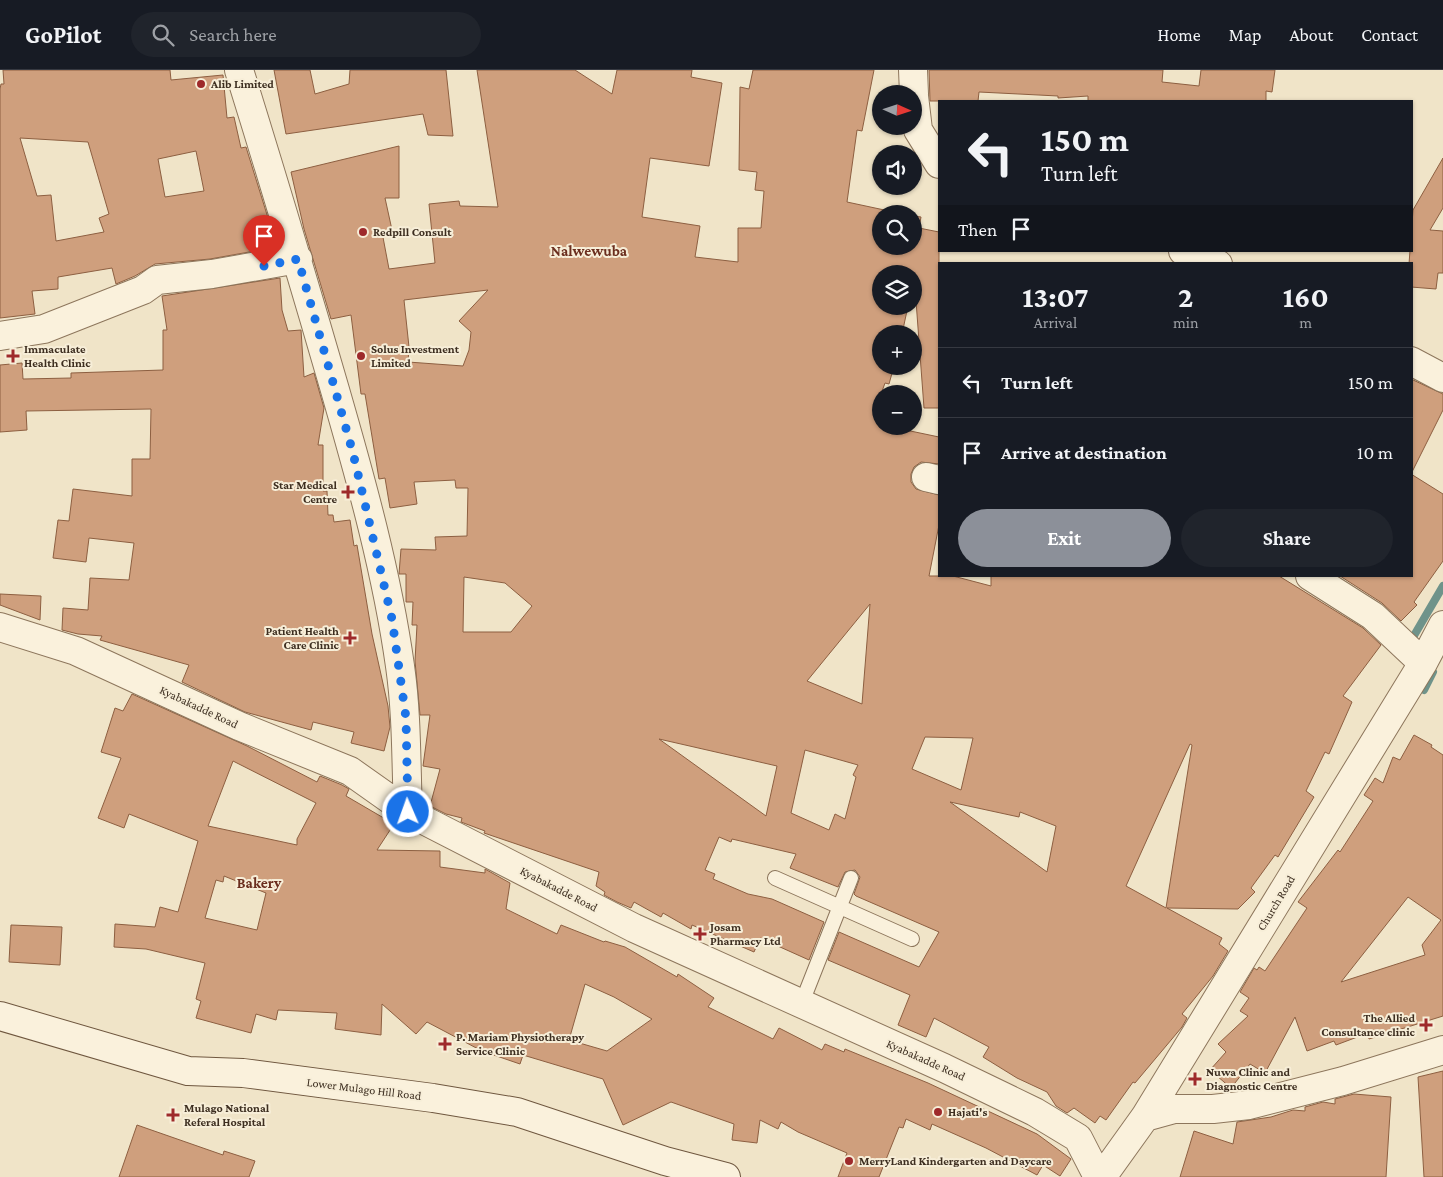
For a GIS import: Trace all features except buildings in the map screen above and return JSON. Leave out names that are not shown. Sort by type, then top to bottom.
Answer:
[{"type":"street","points":[[239,70],[298,259],[353,453],[392,619],[406,718],[408,812]]},
{"type":"street","points":[[913,70],[914,85]]},
{"type":"street","points":[[921,135],[938,162]]},
{"type":"street","points":[[1186,252],[1213,262]]},
{"type":"street","points":[[0,336],[44,329],[143,290],[157,280],[212,274],[298,259]]},
{"type":"street","points":[[1413,362],[1443,378]]},
{"type":"street","points":[[1312,577],[1373,616],[1423,663]]},
{"type":"street","name":"Church Road","points":[[1100,1177],[1145,1117],[1423,663],[1443,625]]},
{"type":"street","name":"Kyabakadde Road","points":[[0,627],[76,650],[239,726],[350,771],[408,812],[634,928],[944,1068],[1060,1125],[1078,1138],[1100,1177]]},
{"type":"street","name":"Lower Mulago Hill Road","points":[[0,1016],[188,1071],[243,1073],[433,1098],[517,1112],[665,1169],[726,1177]]},
{"type":"street","points":[[1145,1117],[1174,1109],[1214,1109],[1249,1105],[1343,1081],[1443,1050]]},
{"type":"lane","points":[[775,878],[912,939]]},
{"type":"lane","points":[[801,1005],[851,878]]},
{"type":"waterway","points":[[1412,639],[1443,586]]},
{"type":"waterway","points":[[1424,690],[1433,672]]},
{"type":"place","name":"Alib Limited","points":[[201,84]]},
{"type":"place","name":"Redpill Consult","points":[[363,232]]},
{"type":"place","name":"Immaculate Health Clinic","points":[[13,356]]},
{"type":"place","name":"Solus Investment Limited","points":[[361,356]]},
{"type":"place","name":"Star Medical Centre","points":[[348,492]]},
{"type":"place","name":"Patient Health Care Clinic","points":[[350,638]]},
{"type":"place","name":"Josam Pharmacy Ltd","points":[[700,934]]},
{"type":"place","name":"The Allied Consultance clinic","points":[[1426,1025]]},
{"type":"place","name":"P. Mariam Physiotherapy Service Clinic","points":[[445,1044]]},
{"type":"place","name":"Nuwa Clinic and Diagnostic Centre","points":[[1195,1079]]},
{"type":"place","name":"Hajati's","points":[[938,1112]]},
{"type":"place","name":"Mulago National Referal Hospital","points":[[173,1115]]},
{"type":"place","name":"MerryLand Kindergarten and Daycare","points":[[849,1161]]},
{"type":"district","name":"Nalwewuba","points":[[589,251]]},
{"type":"district","name":"Bakery","points":[[259,883]]},
{"type":"route","points":[[264,266],[298,259],[353,453],[382,572],[400,666],[408,754],[408,812]]}]
